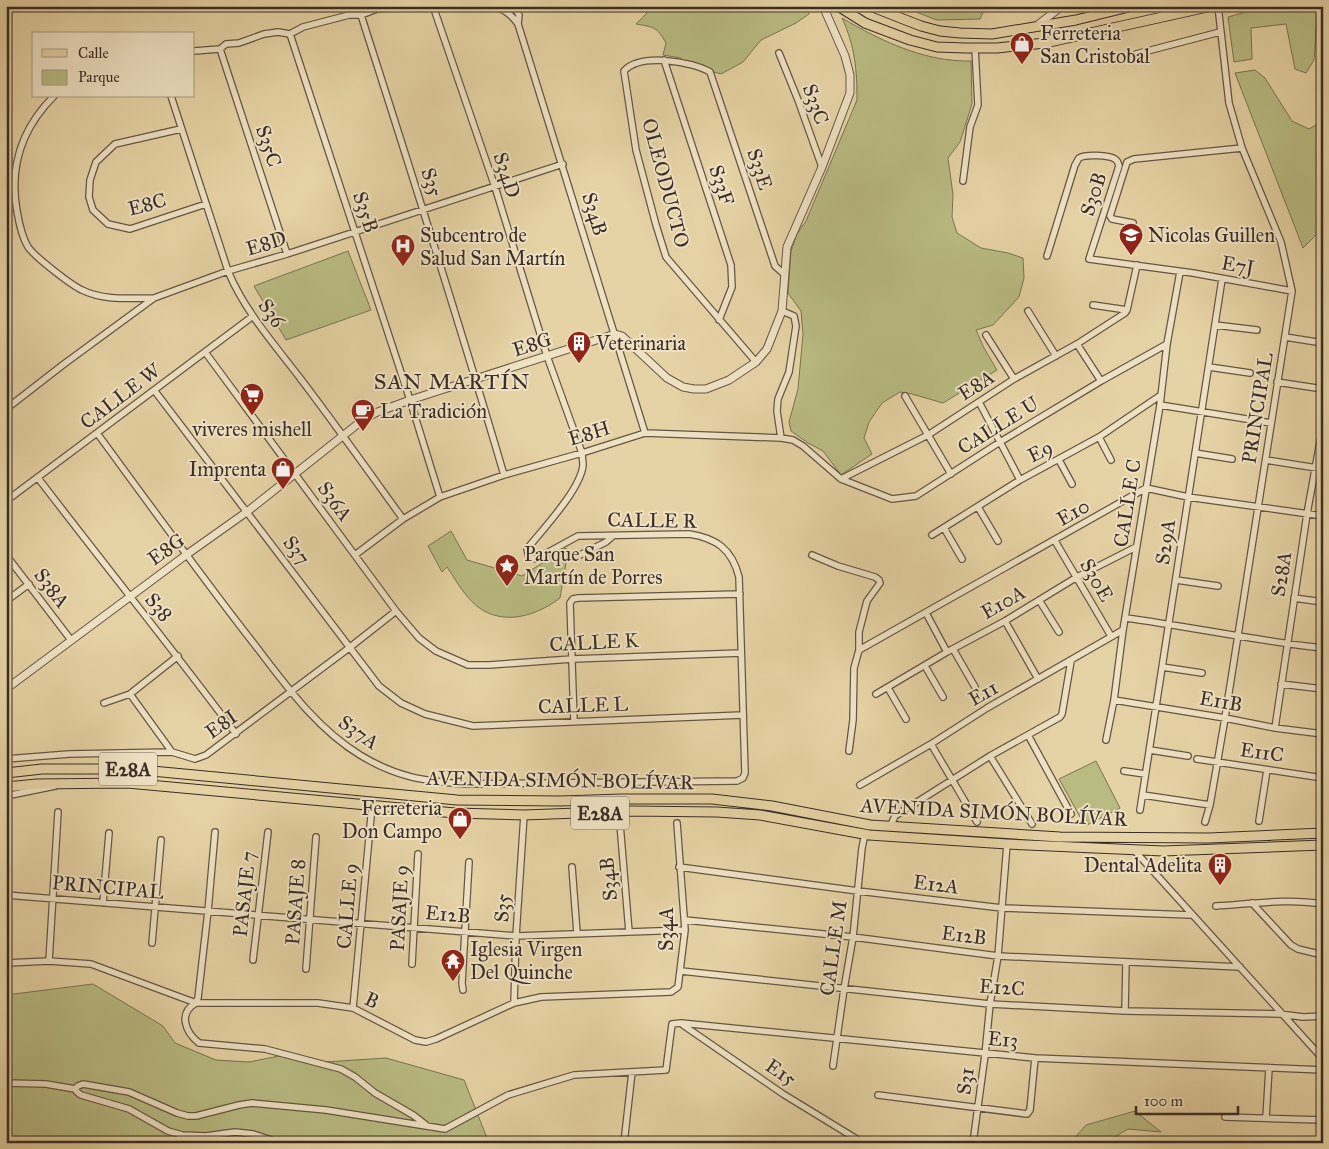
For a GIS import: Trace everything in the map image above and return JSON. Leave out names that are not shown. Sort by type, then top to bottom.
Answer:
[{"type":"main road","points":[[838,6],[865,23],[910,40],[937,47],[975,48],[1045,43],[1212,6]]},
{"type":"main road","points":[[870,6],[921,26],[960,34],[992,34],[1076,20],[1133,6]]},
{"type":"main road","name":"AVENIDA SIMÓN BOLÍVAR","points":[[6,773],[40,770],[131,769],[457,800],[712,799],[890,827],[1022,835],[1208,838],[1323,833]]},
{"type":"main road","points":[[192,788],[217,788],[221,783],[219,778]]},
{"type":"main road","name":"AVENIDA SIMÓN BOLÍVAR","points":[[6,787],[37,784],[127,783],[456,813],[524,815],[632,811],[717,812],[760,815],[865,834],[1007,844],[1134,850],[1163,851],[1323,845]]},
{"type":"street","points":[[195,50],[220,49],[226,44],[239,43],[264,34],[278,32],[290,34],[303,27],[349,15],[360,15],[377,9],[413,6]]},
{"type":"street","name":"S34D","points":[[433,6],[494,187],[547,356],[582,453]]},
{"type":"street","points":[[489,6],[509,12],[518,24]]},
{"type":"street","name":"S34B","points":[[514,6],[519,15],[518,24],[645,432]]},
{"type":"street","points":[[615,334],[622,336],[667,378],[683,387],[694,389],[718,386],[729,380],[756,362],[767,349],[782,311],[787,247],[822,167],[850,93],[851,85],[845,56],[823,6]]},
{"type":"street","points":[[1034,27],[1062,6]]},
{"type":"street","name":"PRINCIPAL","points":[[1205,822],[1218,762],[1292,291],[1281,242],[1242,148],[1229,103],[1218,6]]},
{"type":"street","name":"S35","points":[[360,15],[423,209],[504,475]]},
{"type":"street","points":[[1136,54],[1220,32]]},
{"type":"street","name":"S35B","points":[[290,34],[356,231],[440,497]]},
{"type":"street","points":[[963,181],[970,127],[977,110],[975,48]]},
{"type":"street","name":"S35C","points":[[220,49],[286,254]]},
{"type":"street","name":"S33C","points":[[779,53],[822,167]]},
{"type":"street","name":"OLEODUCTO","points":[[664,60],[635,63],[628,66],[624,71],[636,150],[656,225],[666,257],[756,362]]},
{"type":"street","name":"S33E","points":[[664,60],[701,67],[710,72],[775,266],[784,274]]},
{"type":"street","name":"S33F","points":[[664,60],[731,265],[732,287],[719,320]]},
{"type":"street","points":[[52,98],[41,109],[26,134],[15,166],[14,194],[19,225],[29,248],[55,272],[82,290],[102,296],[154,298]]},
{"type":"street","name":"S36","points":[[172,98],[228,271],[236,290],[253,316],[403,519]]},
{"type":"street","name":"E8C","points":[[181,129],[115,144],[96,162],[90,180],[89,197],[94,210],[108,224],[130,229],[206,204]]},
{"type":"street","points":[[1133,223],[1112,219],[1110,216],[1127,162],[1134,159],[1242,148]]},
{"type":"street","name":"S30B","points":[[1047,256],[1075,165],[1079,159],[1096,155],[1115,159],[1119,166],[1089,259]]},
{"type":"street","name":"E8D","points":[[6,409],[71,358],[154,298],[228,271],[563,164]]},
{"type":"street","name":"E7J","points":[[1089,259],[1292,291]]},
{"type":"street","points":[[1093,305],[1126,312],[1136,265]]},
{"type":"street","name":"CALLE C","points":[[1106,740],[1114,700],[1123,630],[1160,405],[1167,344],[1180,272]]},
{"type":"street","name":"S29A","points":[[1140,810],[1222,279]]},
{"type":"street","points":[[781,438],[776,411],[778,399],[789,372],[796,326],[794,316],[782,311]]},
{"type":"street","points":[[1028,311],[1056,356]]},
{"type":"street","name":"E8A","points":[[841,479],[928,435],[1014,379],[1077,344],[1126,312]]},
{"type":"street","name":"CALLE W","points":[[6,501],[253,316]]},
{"type":"street","points":[[1215,325],[1257,330]]},
{"type":"street","name":"E8G","points":[[6,689],[186,555],[248,512],[343,436],[375,413],[615,334]]},
{"type":"street","points":[[986,335],[1014,379]]},
{"type":"street","points":[[1285,338],[1323,343]]},
{"type":"street","points":[[1077,344],[1101,381]]},
{"type":"street","name":"CALLE U","points":[[841,479],[892,499],[916,496],[1000,442],[1167,344]]},
{"type":"street","name":"S36A","points":[[205,352],[396,611],[418,638],[436,651],[450,657]]},
{"type":"street","points":[[1209,367],[1250,373]]},
{"type":"street","points":[[1277,382],[1323,389]]},
{"type":"street","name":"S37","points":[[154,390],[379,686],[401,703],[425,714]]},
{"type":"street","name":"E9","points":[[932,535],[1020,480],[1099,437],[1161,395]]},
{"type":"street","points":[[905,396],[951,474]]},
{"type":"street","points":[[979,402],[1020,480]]},
{"type":"street","points":[[1160,405],[1271,423]]},
{"type":"street","name":"S28A","points":[[1275,728],[1286,644],[1323,425]]},
{"type":"street","name":"E8H","points":[[355,555],[403,519],[440,497],[504,475],[582,453],[645,432],[792,440],[803,446],[841,479]]},
{"type":"street","name":"S37A","points":[[97,433],[186,555],[291,692],[324,728],[359,755],[393,772],[425,781],[464,784],[737,781],[743,778]]},
{"type":"street","points":[[1099,437],[1110,460]]},
{"type":"street","name":"CALLE R","points":[[582,453],[583,465],[580,478],[558,511],[528,549],[529,557],[536,559],[578,536],[689,534],[705,536],[721,546],[736,564],[740,594],[745,772],[743,778]]},
{"type":"street","points":[[1195,453],[1232,459]]},
{"type":"street","points":[[1059,460],[1072,484]]},
{"type":"street","points":[[1266,460],[1323,469]]},
{"type":"street","name":"S38","points":[[38,478],[129,597],[178,656],[236,734]]},
{"type":"street","points":[[1146,488],[1188,497],[1323,516]]},
{"type":"street","name":"E10","points":[[859,650],[1146,488]]},
{"type":"street","points":[[978,507],[998,541]]},
{"type":"street","points":[[944,528],[962,559]]},
{"type":"street","points":[[580,555],[614,536]]},
{"type":"street","name":"S30E","points":[[1055,541],[1111,636]]},
{"type":"street","name":"E10A","points":[[876,694],[950,650],[1005,621],[1077,577],[1136,547]]},
{"type":"street","points":[[812,555],[879,580],[880,583],[867,601],[859,632],[859,650],[854,668],[853,720],[850,751]]},
{"type":"street","name":"S38A","points":[[6,556],[71,640]]},
{"type":"street","points":[[1176,580],[1218,586]]},
{"type":"street","points":[[6,601],[29,584]]},
{"type":"street","points":[[574,721],[570,603],[573,599],[740,594]]},
{"type":"street","points":[[1294,598],[1323,602]]},
{"type":"street","points":[[1039,600],[1059,632]]},
{"type":"street","name":"E8I","points":[[44,756],[172,752],[196,758],[206,755],[396,611]]},
{"type":"street","points":[[926,613],[975,687]]},
{"type":"street","points":[[1126,618],[1286,644],[1323,648]]},
{"type":"street","points":[[1005,621],[1038,680]]},
{"type":"street","name":"E11","points":[[860,785],[931,744],[979,713],[1123,630]]},
{"type":"street","name":"CALLE K","points":[[450,657],[468,665],[741,653]]},
{"type":"street","points":[[104,703],[130,694],[178,656]]},
{"type":"street","points":[[890,827],[895,816],[990,756],[1060,716],[1062,714],[1071,661]]},
{"type":"street","points":[[925,666],[943,697]]},
{"type":"street","points":[[1162,667],[1202,673]]},
{"type":"street","points":[[1281,684],[1323,690]]},
{"type":"street","points":[[888,688],[906,719]]},
{"type":"street","points":[[130,694],[172,752]]},
{"type":"street","name":"E11B","points":[[1114,700],[1275,728],[1323,734]]},
{"type":"street","name":"CALLE L","points":[[425,714],[473,726],[743,715]]},
{"type":"street","points":[[1028,735],[1071,814]]},
{"type":"street","points":[[931,744],[977,822]]},
{"type":"street","points":[[1150,750],[1188,756]]},
{"type":"street","points":[[6,760],[44,756],[40,770]]},
{"type":"street","points":[[990,756],[1032,824]]},
{"type":"street","name":"E11C","points":[[1197,759],[1323,778]]},
{"type":"street","points":[[1259,821],[1267,770]]},
{"type":"street","points":[[1124,771],[1145,774]]},
{"type":"street","points":[[6,831],[6,796],[62,784]]},
{"type":"street","points":[[1143,795],[1210,805]]},
{"type":"street","name":"CALLE 9","points":[[354,1008],[372,806]]},
{"type":"street","points":[[49,961],[58,812]]},
{"type":"street","name":"S35","points":[[514,1003],[516,936],[524,815]]},
{"type":"street","name":"S34A","points":[[675,991],[678,987],[681,971],[685,930],[677,823]]},
{"type":"street","name":"S34B","points":[[620,824],[629,932]]},
{"type":"street","points":[[214,832],[208,911],[198,998],[196,1003],[189,1007],[185,1018],[186,1027],[191,1037],[199,1043],[265,1049],[341,1069],[355,1077],[375,1093],[413,1114],[426,1125]]},
{"type":"street","name":"PASAJE 7","points":[[253,960],[268,832]]},
{"type":"street","points":[[103,903],[109,833]]},
{"type":"street","name":"CALLE M","points":[[833,1066],[853,937],[865,834]]},
{"type":"street","name":"PASAJE 8","points":[[306,969],[316,837]]},
{"type":"street","points":[[152,943],[161,840]]},
{"type":"street","name":"S31","points":[[972,1143],[998,956],[1007,844]]},
{"type":"street","points":[[1134,850],[1280,1014],[1323,1059]]},
{"type":"street","name":"PASAJE 9","points":[[412,964],[418,854]]},
{"type":"street","points":[[463,990],[470,862]]},
{"type":"street","points":[[572,866],[576,934]]},
{"type":"street","name":"E12A","points":[[679,867],[1002,908],[1191,915]]},
{"type":"street","name":"PRINCIPAL","points":[[6,895],[208,911]]},
{"type":"street","points":[[1216,906],[1252,903],[1312,902],[1323,904]]},
{"type":"street","points":[[1252,903],[1291,945],[1298,949],[1323,955]]},
{"type":"street","name":"E12B","points":[[208,911],[516,936],[685,930]]},
{"type":"street","name":"E12B","points":[[685,920],[853,937],[998,956],[1240,967]]},
{"type":"street","name":"B","points":[[6,963],[49,961],[91,964],[196,1003],[318,1003],[354,1008],[415,1040],[426,1042],[436,1040],[514,1003],[541,997],[675,991]]},
{"type":"street","points":[[1125,1011],[1126,962]]},
{"type":"street","name":"E12C","points":[[681,971],[990,1004],[1125,1011],[1280,1014],[1302,1017],[1323,1016]]},
{"type":"street","points":[[75,1089],[83,1084],[129,1092],[188,1116],[252,1104],[326,1110],[445,1129],[508,1095],[574,1076],[666,1070],[672,1024],[681,1023]]},
{"type":"street","name":"E13","points":[[681,1023],[985,1055],[1323,1070]]},
{"type":"street","name":"E15","points":[[681,1023],[783,1094],[864,1143]]},
{"type":"street","points":[[878,1095],[1027,1114],[1029,1112],[1034,1058]]},
{"type":"street","points":[[1266,1118],[1269,1068]]},
{"type":"street","points":[[624,1143],[632,1072]]},
{"type":"street","points":[[6,1083],[46,1084],[75,1089],[81,1095],[129,1109],[175,1133],[206,1136],[235,1132],[253,1134],[281,1143]]},
{"type":"street","points":[[1225,1117],[1323,1120]]},
{"type":"green space","points":[[645,6],[809,6],[809,14],[796,23],[761,40],[743,62],[721,74],[682,63],[681,58],[663,55],[666,43],[660,34],[651,27],[636,24],[647,13]]},
{"type":"green space","points":[[900,6],[986,6],[980,19],[937,20]]},
{"type":"green space","points":[[1318,6],[1314,60],[1306,73],[1295,69],[1286,24],[1251,28],[1252,59],[1234,62],[1228,17],[1264,7]]},
{"type":"green space","points":[[842,18],[872,35],[904,49],[937,58],[971,61],[972,104],[960,142],[948,158],[953,195],[952,217],[957,233],[981,248],[1023,258],[1024,278],[1019,297],[993,325],[976,330],[997,370],[943,403],[900,392],[882,403],[869,422],[864,438],[872,454],[841,475],[823,451],[791,431],[789,422],[798,389],[803,334],[801,311],[788,293],[791,251],[797,234],[806,221],[857,100],[854,58],[850,38]]},
{"type":"green space","points":[[1255,70],[1265,78],[1292,121],[1309,129],[1323,121],[1323,228],[1303,248],[1235,73]]},
{"type":"green space","points":[[348,251],[371,310],[286,340],[254,286]]},
{"type":"green space","points":[[451,531],[467,560],[522,576],[566,548],[568,551],[560,598],[549,606],[524,615],[512,617],[488,613],[477,606],[464,593],[447,567],[442,572],[428,546]]},
{"type":"green space","points":[[1096,761],[1120,808],[1085,826],[1059,779]]},
{"type":"green space","points":[[93,984],[163,1026],[175,1043],[216,1060],[249,1062],[284,1055],[325,1062],[386,1058],[464,1080],[489,1143],[6,1143],[6,995]]},
{"type":"green space","points":[[1135,1111],[1161,1132],[1128,1129],[1105,1143],[1070,1143],[1086,1125]]},
{"type":"place","name":"Ferreteria San Cristobal","points":[[1022,65]]},
{"type":"place","name":"Nicolas Guillen","points":[[1131,256]]},
{"type":"place","name":"Subcentro de Salud San Martín","points":[[403,267]]},
{"type":"place","name":"Veterinaria","points":[[579,364]]},
{"type":"place","name":"viveres mishell","points":[[252,416]]},
{"type":"place","name":"La Tradición","points":[[363,432]]},
{"type":"place","name":"Imprenta","points":[[283,490]]},
{"type":"place","name":"Parque San Martín de Porres","points":[[507,587]]},
{"type":"place","name":"Ferreteria Don Campo","points":[[460,840]]},
{"type":"place","name":"Dental Adelita","points":[[1220,886]]},
{"type":"place","name":"Iglesia Virgen Del Quinche","points":[[453,982]]},
{"type":"district","name":"SAN MARTÍN","points":[[452,381]]}]
